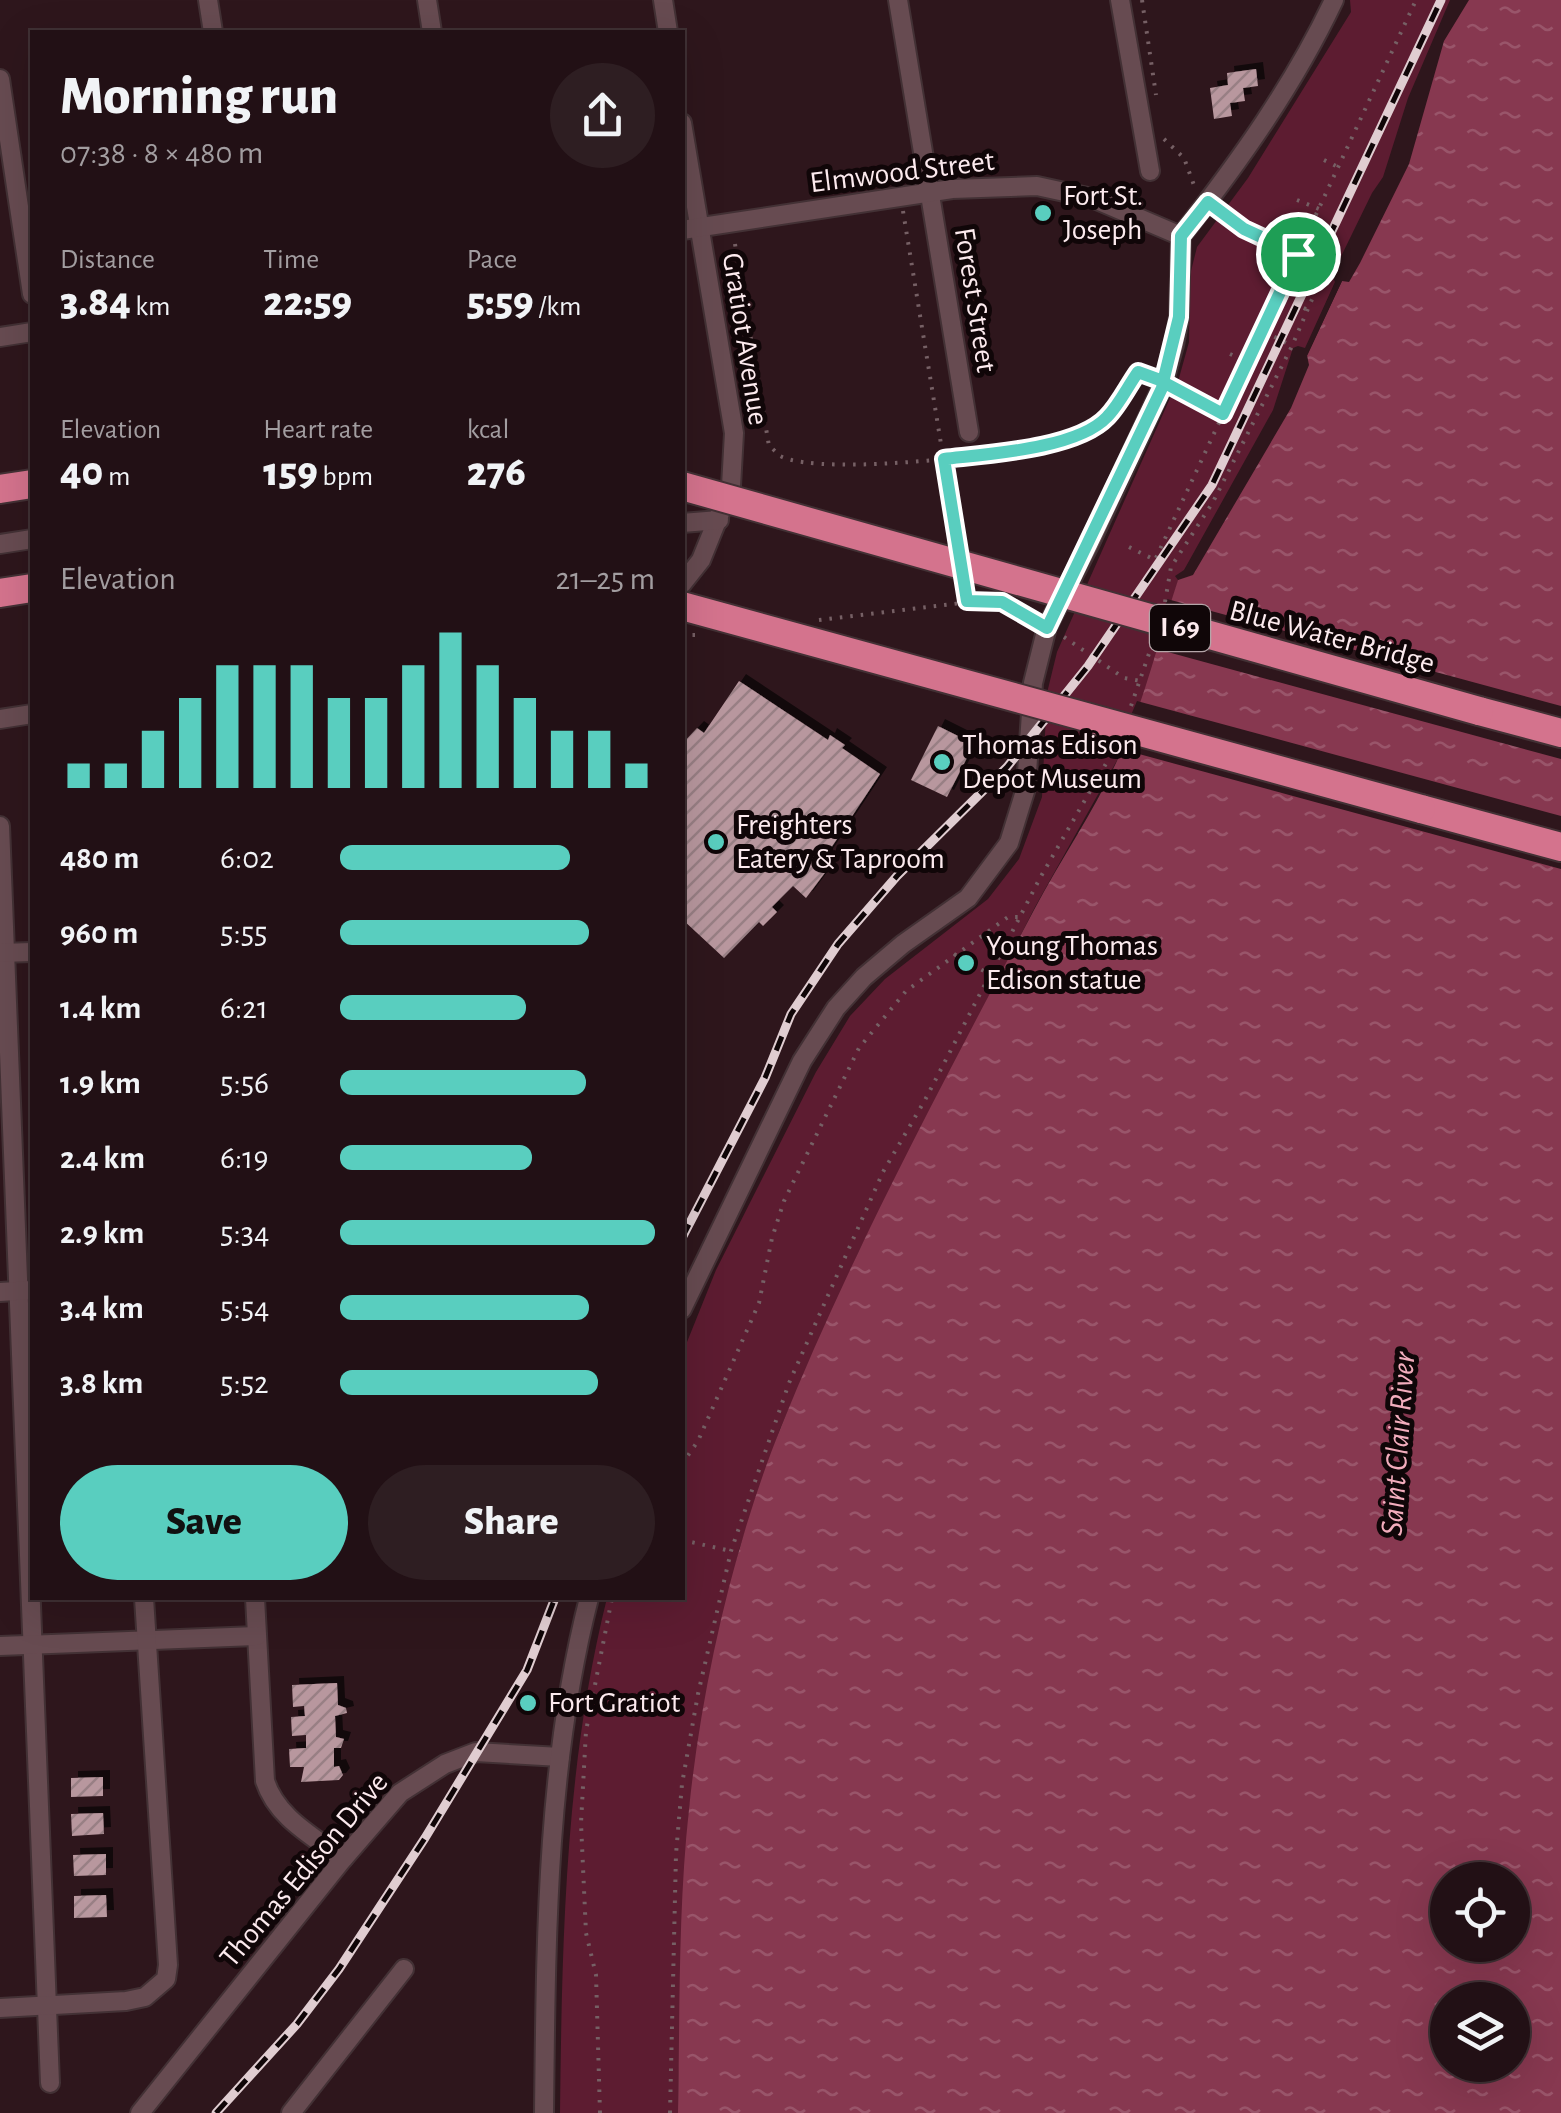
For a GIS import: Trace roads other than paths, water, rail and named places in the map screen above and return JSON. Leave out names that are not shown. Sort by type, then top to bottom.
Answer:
[{"type":"highway","points":[[0,489],[30,484]]},
{"type":"highway","name":"Blue Water Bridge","points":[[685,487],[1561,732]]},
{"type":"highway","points":[[0,593],[30,588]]},
{"type":"highway","points":[[685,607],[1561,847]]},
{"type":"street","points":[[208,0],[213,30]]},
{"type":"street","points":[[427,0],[432,30]]},
{"type":"street","points":[[663,0],[668,30]]},
{"type":"street","name":"Forest Street","points":[[898,0],[968,432]]},
{"type":"street","points":[[1120,0],[1150,171]]},
{"type":"street","points":[[685,1303],[802,1062],[836,1008],[864,976],[968,898],[1009,843],[1026,788],[1033,682],[1047,628],[1090,544],[1163,382],[1179,317],[1181,236],[1283,94],[1334,0]]},
{"type":"street","points":[[0,78],[30,280]]},
{"type":"street","name":"Gratiot Avenue","points":[[685,158],[691,229],[734,433],[731,486],[702,560],[685,580]]},
{"type":"street","name":"Elmwood Street","points":[[691,229],[952,189],[1038,186],[1092,198],[1181,236]]},
{"type":"street","points":[[0,337],[30,332]]},
{"type":"street","points":[[685,523],[719,520]]},
{"type":"street","points":[[0,544],[30,539]]},
{"type":"street","points":[[0,720],[30,714]]},
{"type":"street","points":[[0,826],[3,953],[26,1291],[30,1644],[50,2006],[50,2084]]},
{"type":"street","points":[[3,953],[30,952]]},
{"type":"street","points":[[0,1292],[26,1291]]},
{"type":"street","points":[[0,2008],[105,2004],[145,1997],[166,1979],[144,1600]]},
{"type":"street","points":[[255,1600],[263,1770],[270,1797],[287,1818],[343,1860]]},
{"type":"street","points":[[544,2113],[546,1934],[560,1757],[589,1600]]},
{"type":"street","points":[[0,1646],[257,1636]]},
{"type":"street","name":"Thomas Edison Drive","points":[[140,2113],[400,1793],[445,1764],[476,1752],[560,1757]]},
{"type":"street","points":[[291,2113],[404,1969]]},
{"type":"water","name":"Saint Clair River","points":[[1456,0],[1561,0],[1561,2113],[678,2113],[683,1885],[695,1761],[722,1615],[764,1472],[838,1295],[901,1165],[1121,752],[1178,580],[1187,573],[1308,354],[1342,281]]},
{"type":"railway","points":[[685,1232],[765,1078],[791,1014],[838,944],[897,876],[1007,767],[1088,666],[1212,485],[1441,0]]},
{"type":"railway","points":[[216,2113],[297,2024],[339,1969],[425,1838],[527,1670],[554,1600]]},
{"type":"place","name":"Fort St. Joseph","points":[[1043,213]]},
{"type":"place","name":"Thomas Edison Depot Museum","points":[[942,762]]},
{"type":"place","name":"Freighters Eatery & Taproom","points":[[716,842]]},
{"type":"place","name":"Young Thomas Edison statue","points":[[966,963]]},
{"type":"place","name":"Fort Gratiot","points":[[528,1703]]}]
